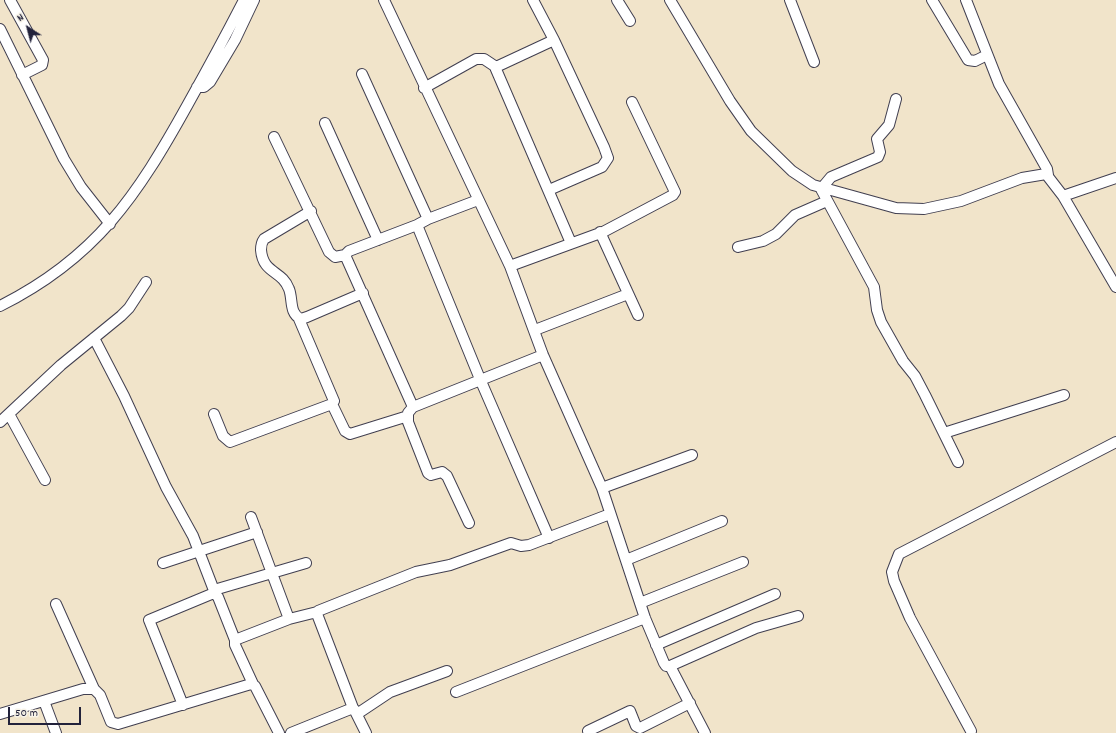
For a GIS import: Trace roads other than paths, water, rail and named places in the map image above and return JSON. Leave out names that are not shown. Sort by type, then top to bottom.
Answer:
[{"type":"street","points":[[10,0],[43,60],[42,65],[22,75]]},
{"type":"street","points":[[0,306],[40,284],[86,249],[110,224],[130,199],[159,156],[244,0]]},
{"type":"street","points":[[197,87],[204,86],[210,82],[235,40],[254,0]]},
{"type":"street","points":[[384,0],[424,88],[510,266],[543,355],[602,488],[645,618],[666,666],[670,666],[756,628],[798,616]]},
{"type":"street","points":[[533,0],[554,40],[608,158],[602,167],[549,190]]},
{"type":"street","points":[[616,0],[630,21]]},
{"type":"street","points":[[670,0],[730,101],[751,131],[801,178],[821,189],[896,208],[924,208],[961,201],[1022,178],[1043,173],[1048,175]]},
{"type":"street","points":[[790,0],[814,62]]},
{"type":"street","points":[[932,0],[968,60],[975,61],[987,55]]},
{"type":"street","points":[[966,0],[999,84],[1047,169],[1048,175],[1063,196],[1116,287]]},
{"type":"street","points":[[0,29],[64,159],[81,188],[110,224]]},
{"type":"street","points":[[495,67],[554,40]]},
{"type":"street","points":[[424,88],[481,58],[495,67],[571,242]]},
{"type":"street","points":[[362,74],[428,219]]},
{"type":"street","points":[[821,189],[831,177],[875,159],[879,155],[877,138],[889,125],[896,99]]},
{"type":"street","points":[[510,266],[600,232],[675,194],[632,102]]},
{"type":"street","points":[[325,123],[378,240]]},
{"type":"street","points":[[274,137],[332,256],[345,255],[349,251],[478,200]]},
{"type":"street","points":[[1063,196],[1116,178]]},
{"type":"street","points":[[821,189],[874,287],[877,310],[882,322],[903,361],[925,395],[958,462]]},
{"type":"street","points":[[738,247],[763,241],[776,234],[795,215],[827,202]]},
{"type":"street","points":[[310,211],[264,239],[261,246],[264,264],[290,289],[293,309],[299,319],[334,401],[332,404],[346,431],[350,434],[408,416]]},
{"type":"street","points":[[417,225],[480,379],[549,538]]},
{"type":"street","points":[[600,232],[638,315]]},
{"type":"street","points":[[345,255],[413,407]]},
{"type":"street","points":[[0,422],[61,365],[129,308],[146,282]]},
{"type":"street","points":[[299,319],[307,318],[363,293]]},
{"type":"street","points":[[535,330],[628,294]]},
{"type":"street","points":[[94,338],[199,552],[235,640],[235,645],[253,684],[279,733]]},
{"type":"street","points":[[469,523],[447,476],[442,472],[431,475],[428,473],[409,427],[408,416],[413,407],[543,355]]},
{"type":"street","points":[[944,433],[1064,395]]},
{"type":"street","points":[[214,414],[223,436],[230,442],[332,404]]},
{"type":"street","points":[[9,414],[45,480]]},
{"type":"street","points":[[971,731],[901,599],[892,572],[899,554],[1116,442]]},
{"type":"street","points":[[602,488],[692,455]]},
{"type":"street","points":[[235,640],[290,619],[317,612],[416,572],[450,565],[511,543],[520,546],[529,545],[610,514]]},
{"type":"street","points":[[251,517],[290,619]]},
{"type":"street","points":[[626,560],[722,520]]},
{"type":"street","points":[[163,563],[257,532]]},
{"type":"street","points":[[640,603],[744,562]]},
{"type":"street","points":[[183,704],[149,620],[215,592],[271,572],[274,574],[306,563]]},
{"type":"street","points":[[656,645],[775,594]]},
{"type":"street","points":[[56,604],[94,689],[100,695],[115,728],[118,724],[253,684]]},
{"type":"street","points":[[317,612],[355,711],[366,733]]},
{"type":"street","points":[[456,692],[645,618]]},
{"type":"street","points":[[670,666],[705,733]]},
{"type":"street","points":[[291,733],[355,711],[390,692],[446,671]]},
{"type":"street","points":[[0,714],[83,689],[94,689]]},
{"type":"street","points":[[44,701],[56,733]]},
{"type":"street","points":[[588,731],[630,711],[636,726],[640,728],[690,703]]}]
